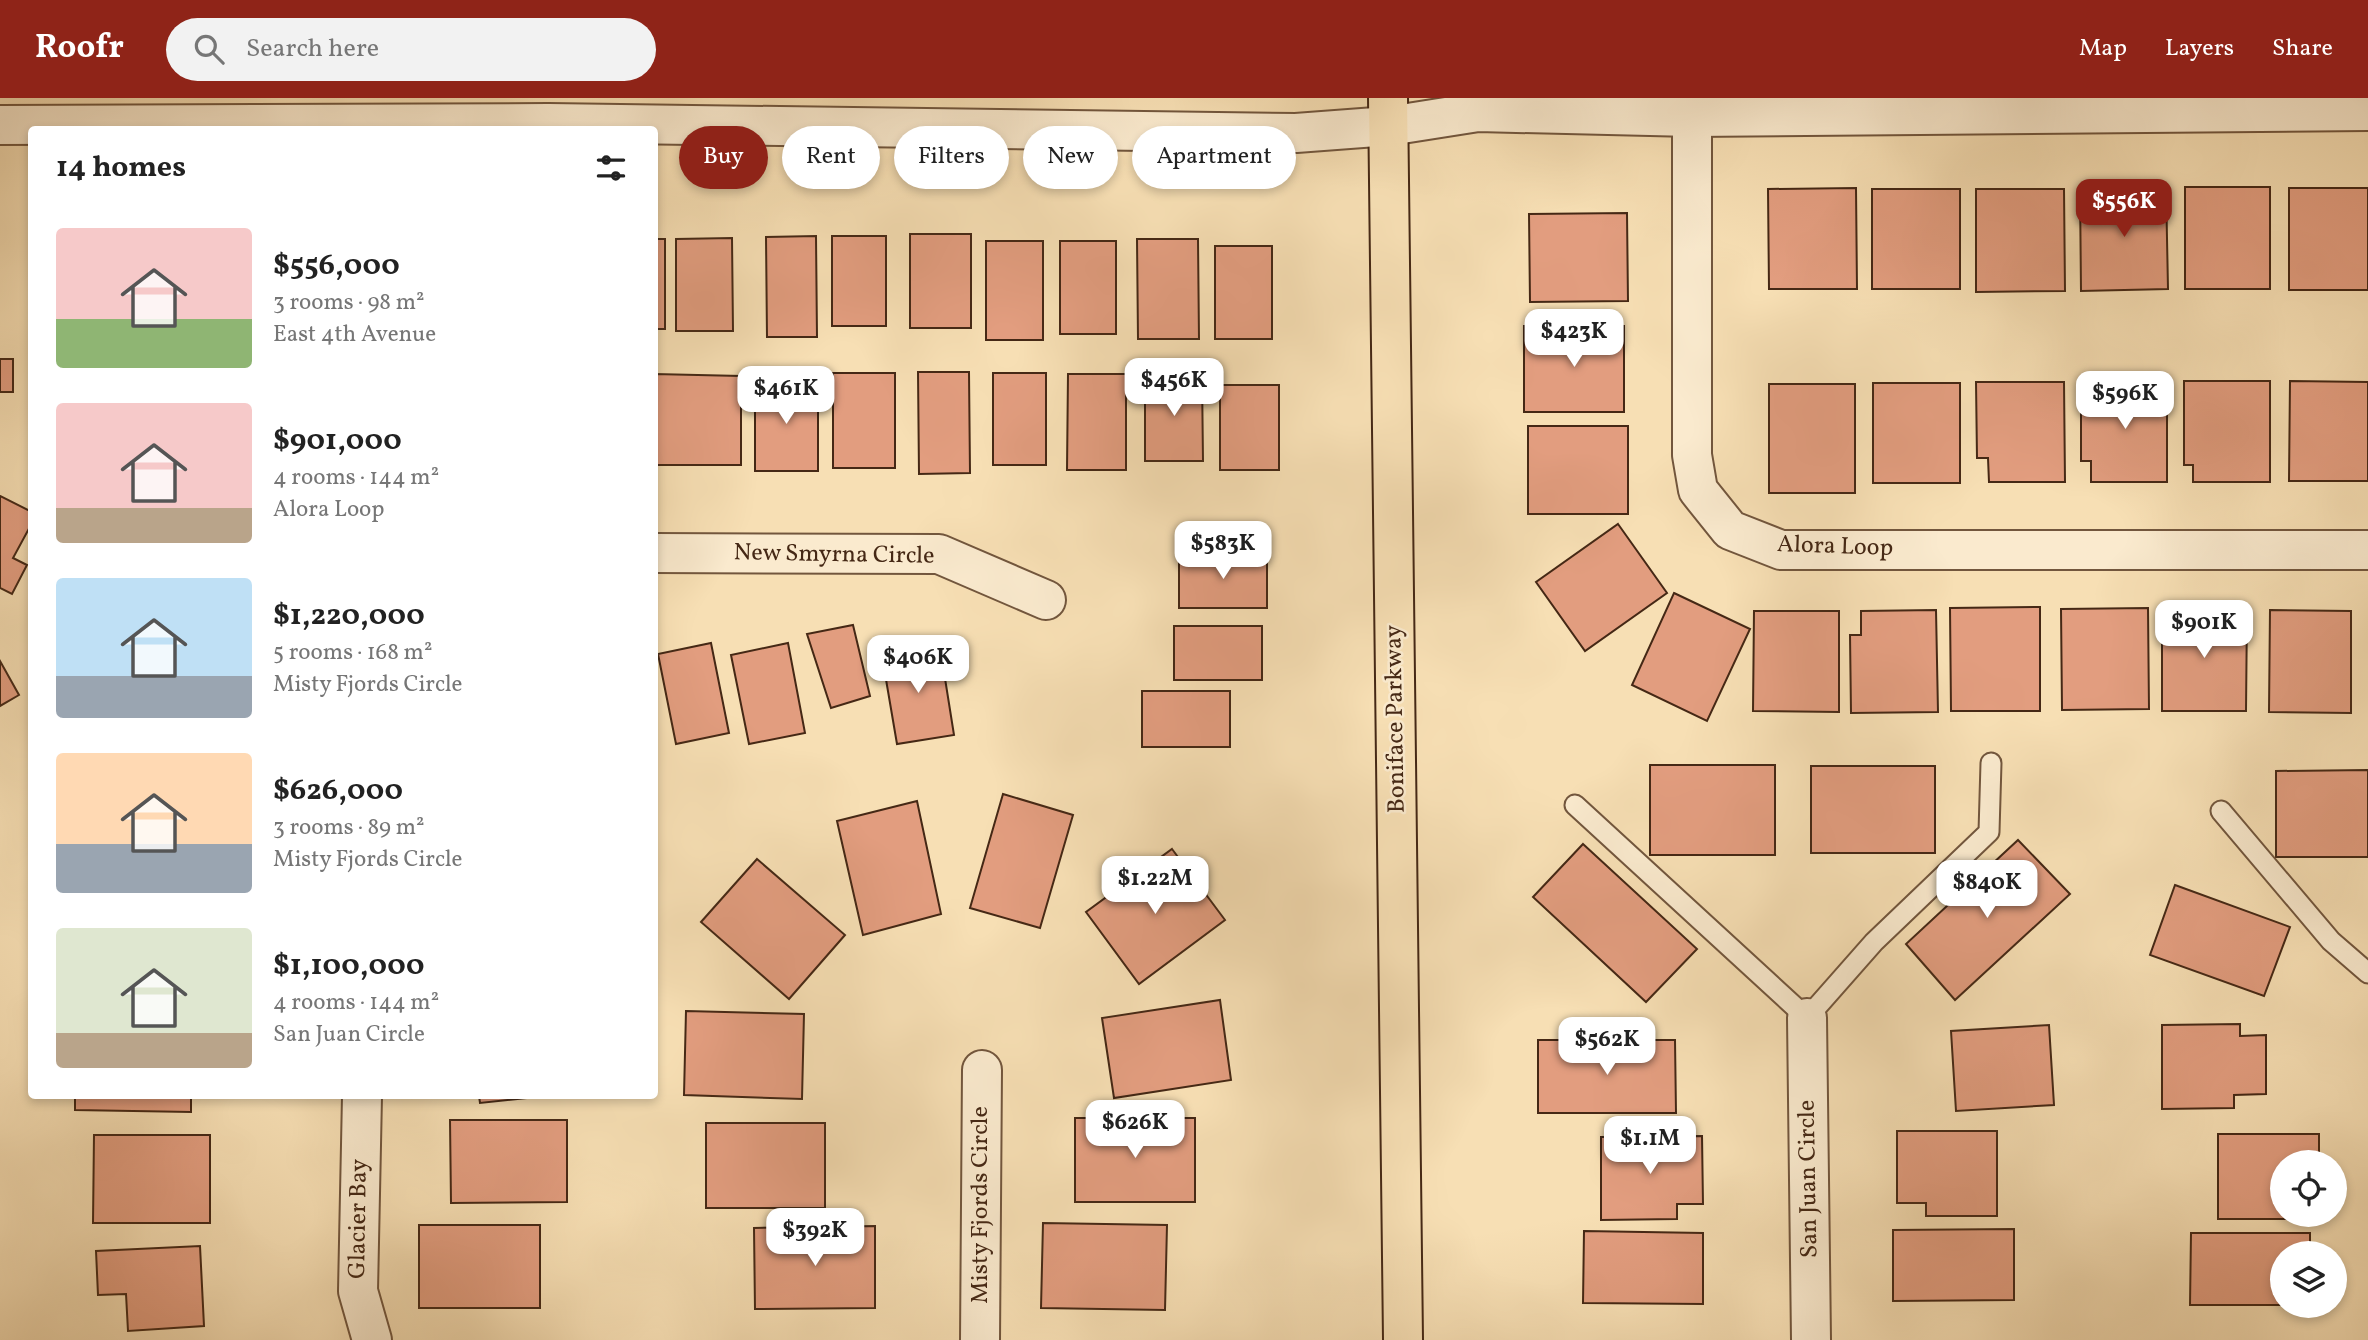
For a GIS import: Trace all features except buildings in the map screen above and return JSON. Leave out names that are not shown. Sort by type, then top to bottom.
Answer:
[{"type":"main road","name":"Boniface Parkway","points":[[1389,112],[1403,1340]]},
{"type":"street","points":[[658,127],[1296,133],[1389,112],[1692,117],[2368,111]]},
{"type":"street","name":"Alora Loop","points":[[1692,117],[1692,455],[1698,490],[1730,530],[1780,550],[2368,550]]},
{"type":"street","points":[[0,125],[317,119],[549,126]]},
{"type":"street","name":"New Smyrna Circle","points":[[658,553],[939,554],[1045,600]]},
{"type":"street","name":"San Juan Circle","points":[[1807,1018],[1811,1340]]},
{"type":"street","name":"Misty Fjords Circle","points":[[980,1340],[982,1070]]},
{"type":"street","name":"Glacier Bay","points":[[362,1099],[358,1291],[373,1340]]},
{"type":"lane","points":[[1575,805],[1807,1018],[1874,942],[1989,832],[1991,763]]},
{"type":"lane","points":[[2221,811],[2331,941],[2368,973]]}]
